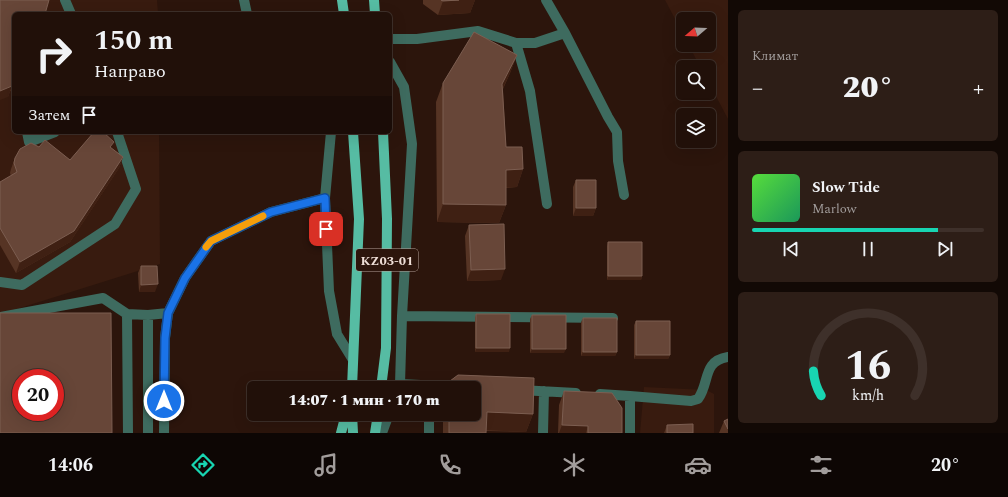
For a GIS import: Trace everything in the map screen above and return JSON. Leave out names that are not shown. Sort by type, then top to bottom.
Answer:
[{"type":"main road","points":[[342,0],[344,12]]},
{"type":"main road","points":[[374,0],[375,12]]},
{"type":"main road","name":"KZ03-01","points":[[351,381],[359,219],[354,134]]},
{"type":"main road","name":"KZ03-01","points":[[382,381],[386,348],[387,219],[383,134]]},
{"type":"main road","points":[[341,433],[344,421]]},
{"type":"main road","points":[[352,421],[352,433]]},
{"type":"main road","points":[[375,433],[377,421]]},
{"type":"street","points":[[65,0],[70,12]]},
{"type":"street","points":[[244,0],[247,12]]},
{"type":"street","points":[[546,0],[617,132],[618,161],[624,194]]},
{"type":"street","points":[[392,40],[416,39],[478,31],[516,43],[535,43],[565,33]]},
{"type":"street","points":[[516,43],[530,91],[547,204]]},
{"type":"street","points":[[392,66],[404,87],[412,144],[399,381]]},
{"type":"street","points":[[27,134],[29,142],[50,134]]},
{"type":"street","points":[[0,282],[22,285],[115,224],[136,189],[118,134]]},
{"type":"street","points":[[331,134],[325,198],[329,291],[337,334],[352,360]]},
{"type":"street","points":[[164,433],[165,338],[168,313],[185,278],[211,241],[271,212],[325,198]]},
{"type":"street","points":[[0,317],[103,298],[127,314],[148,315],[168,313]]},
{"type":"street","points":[[127,314],[128,433]]},
{"type":"street","points":[[148,315],[148,433]]},
{"type":"street","points":[[402,316],[613,318]]},
{"type":"street","points":[[506,389],[691,400],[698,399],[702,394],[710,367],[721,358],[728,357]]},
{"type":"street","points":[[544,391],[544,433]]},
{"type":"street","points":[[630,396],[630,433]]},
{"type":"street","points":[[382,433],[386,421]]},
{"type":"street","points":[[428,433],[429,421]]},
{"type":"shaded area","points":[[0,0],[157,0],[158,12],[12,12],[12,134],[159,134],[160,264],[4,313],[0,312]]},
{"type":"shaded area","points":[[665,0],[728,0],[728,119],[716,96],[716,60],[696,60],[692,52],[716,52],[716,12],[676,12],[676,21]]},
{"type":"shaded area","points":[[644,387],[706,390],[714,394],[714,433],[640,433]]},
{"type":"building","points":[[0,0],[49,0],[46,12],[12,12],[12,86],[0,91]]},
{"type":"building","points":[[474,32],[517,55],[502,84],[506,147],[522,147],[523,169],[506,170],[506,205],[443,204],[443,83]]},
{"type":"building","points":[[92,134],[105,134],[114,142],[110,147],[123,157],[74,231],[20,262],[0,228],[0,182],[17,172],[14,163],[15,158],[20,149],[31,143],[39,147],[45,140],[70,160]]},
{"type":"building","points":[[576,180],[596,180],[596,208],[576,208]]},
{"type":"building","points":[[504,224],[505,269],[471,270],[469,225]]},
{"type":"building","points":[[608,242],[642,242],[642,276],[608,276]]},
{"type":"building","points":[[141,266],[157,266],[158,284],[141,285]]},
{"type":"building","points":[[0,313],[111,313],[112,433],[0,433]]},
{"type":"building","points":[[476,314],[510,314],[510,348],[476,348]]},
{"type":"building","points":[[532,315],[566,315],[566,349],[532,349]]},
{"type":"building","points":[[583,318],[617,318],[617,352],[583,352]]},
{"type":"building","points":[[636,321],[670,321],[670,355],[636,355]]},
{"type":"building","points":[[458,375],[534,378],[533,414],[487,412],[486,433],[449,433],[449,421],[481,421],[481,381],[450,381]]},
{"type":"building","points":[[564,391],[612,393],[622,408],[622,433],[588,433],[588,426],[562,425]]},
{"type":"building","points":[[728,419],[728,429],[724,421]]},
{"type":"building","points":[[693,424],[693,433],[667,433],[667,425]]},
{"type":"slow traffic","points":[[206,247],[211,241],[263,216]]},
{"type":"route","points":[[164,401],[165,338],[168,313],[185,278],[211,241],[271,212],[325,198],[326,229]]}]
